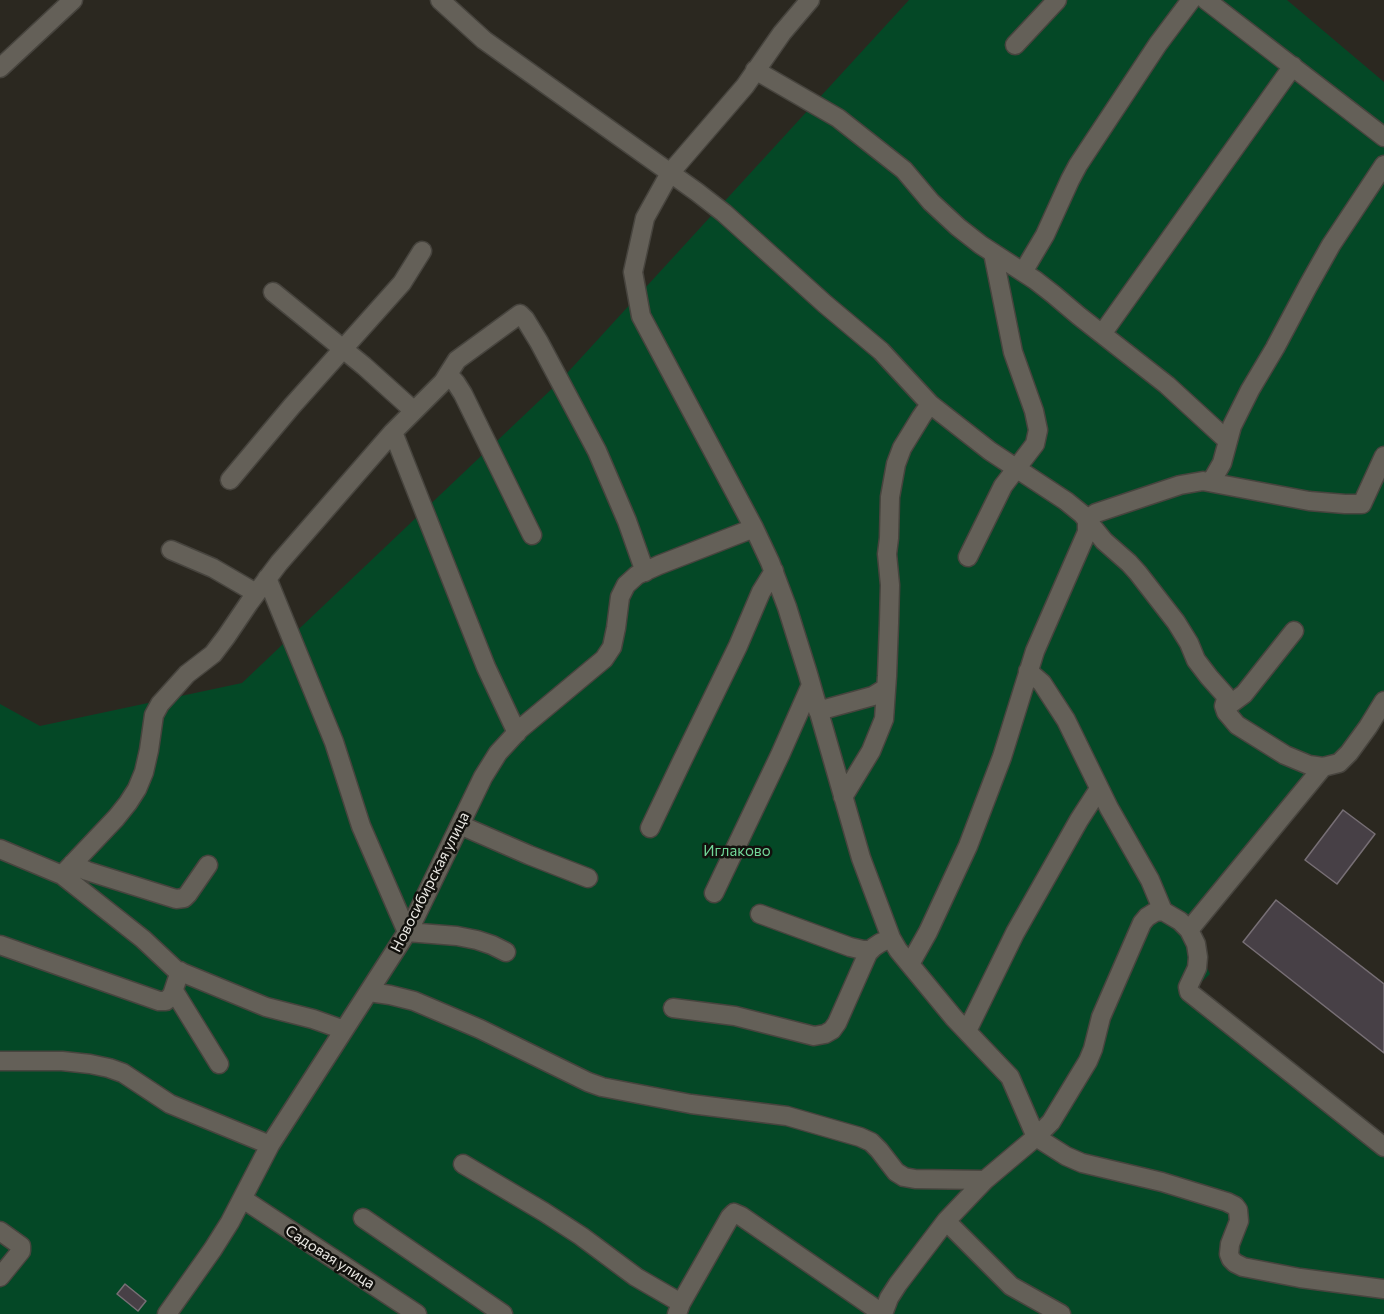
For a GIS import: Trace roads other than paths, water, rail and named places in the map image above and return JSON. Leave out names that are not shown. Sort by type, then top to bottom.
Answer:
[{"type":"street","points":[[0,68],[74,0]]},
{"type":"street","points":[[440,0],[484,40],[724,213],[881,351],[930,404],[990,451],[1066,501],[1087,519],[1097,534],[1138,573],[1176,622],[1196,660],[1225,694],[1225,708],[1229,717],[1237,725],[1285,755],[1309,765],[1323,767],[1339,763],[1349,753],[1368,728],[1384,701]]},
{"type":"street","points":[[810,0],[782,33],[745,86],[670,173],[645,218],[633,272],[641,316],[754,528],[774,571],[811,685],[861,858],[891,938],[898,950],[967,1031],[1010,1077],[1036,1137],[1066,1156],[1082,1162],[1162,1182],[1235,1206],[1238,1210],[1239,1221],[1230,1244],[1229,1254],[1235,1263],[1243,1267],[1384,1290]]},
{"type":"street","points":[[1015,45],[1058,0]]},
{"type":"street","points":[[1023,272],[1046,234],[1078,165],[1153,51],[1191,0]]},
{"type":"street","points":[[1206,0],[1384,137]]},
{"type":"street","points":[[1102,334],[1293,66]]},
{"type":"street","points":[[755,70],[838,118],[904,170],[931,202],[951,221],[1044,287],[1167,385],[1228,441]]},
{"type":"street","points":[[1211,482],[1222,463],[1238,412],[1331,245],[1384,165]]},
{"type":"street","points":[[230,480],[402,283],[422,251]]},
{"type":"street","points":[[968,557],[998,496],[1035,444],[1038,430],[1034,411],[1013,352],[993,253]]},
{"type":"street","points":[[273,292],[413,410]]},
{"type":"street","points":[[67,869],[116,818],[137,789],[144,772],[154,715],[160,704],[187,674],[213,654],[279,563],[393,432],[443,382],[457,360],[519,314],[525,319],[539,342],[597,451],[627,521],[645,572]]},
{"type":"street","points":[[448,374],[464,394],[532,535]]},
{"type":"street","points":[[843,797],[871,751],[884,719],[890,585],[887,554],[890,497],[896,464],[902,448],[930,404]]},
{"type":"street","points":[[393,432],[486,667],[517,733]]},
{"type":"street","points":[[1087,519],[1096,513],[1180,485],[1203,481],[1309,501],[1362,504],[1384,456]]},
{"type":"street","points":[[910,964],[928,932],[968,846],[1002,757],[1040,640],[1087,532],[1087,519]]},
{"type":"street","name":"Новосибирская улица","points":[[167,1314],[230,1222],[270,1144],[407,932],[483,777],[498,753],[543,709],[604,659],[612,647],[620,597],[626,585],[637,576],[659,565],[754,528]]},
{"type":"street","points":[[171,550],[262,586],[334,742],[361,826],[407,932],[477,940],[506,952]]},
{"type":"street","points":[[650,828],[738,646],[761,592],[774,571]]},
{"type":"street","points":[[1225,708],[1244,694],[1294,632]]},
{"type":"street","points":[[1029,671],[1042,683],[1066,720],[1099,789],[1150,880],[1163,911],[1180,921],[1189,930],[1196,944],[1197,968],[1188,987],[1189,992],[1384,1147]]},
{"type":"street","points":[[714,893],[811,685]]},
{"type":"street","points":[[818,711],[873,696],[886,688]]},
{"type":"street","points":[[1189,930],[1323,767]]},
{"type":"street","points":[[967,1031],[1020,924],[1099,789]]},
{"type":"street","points":[[460,825],[588,878]]},
{"type":"street","points":[[0,849],[67,869],[87,871],[176,899],[184,898],[188,894],[208,865]]},
{"type":"street","points":[[67,869],[176,970],[266,1006],[344,1030]]},
{"type":"street","points":[[463,1164],[581,1236],[679,1308],[734,1213],[883,1314],[898,1284],[946,1221],[985,1180],[1051,1122],[1088,1061],[1101,1017],[1142,923],[1147,916],[1163,911]]},
{"type":"street","points":[[759,914],[850,947],[871,950]]},
{"type":"street","points":[[673,1008],[735,1016],[814,1036],[825,1035],[837,1023],[868,953],[880,943],[891,938]]},
{"type":"street","points":[[0,945],[159,1001],[166,1001],[172,995],[180,971]]},
{"type":"street","points":[[174,991],[219,1064]]},
{"type":"street","points":[[369,992],[414,1001],[480,1029],[602,1087],[691,1104],[787,1116],[860,1137],[871,1142],[896,1172],[904,1177],[985,1180]]},
{"type":"street","points":[[0,1061],[62,1061],[90,1064],[123,1072],[170,1104],[270,1144]]},
{"type":"street","name":"Садовая улица","points":[[243,1199],[417,1314]]},
{"type":"street","points":[[363,1218],[502,1314]]},
{"type":"street","points":[[946,1221],[1011,1286],[1061,1314]]},
{"type":"street","points":[[0,1231],[21,1246],[21,1251],[0,1277]]},
{"type":"park label","name":"Иглаково","points":[[737,851]]}]
